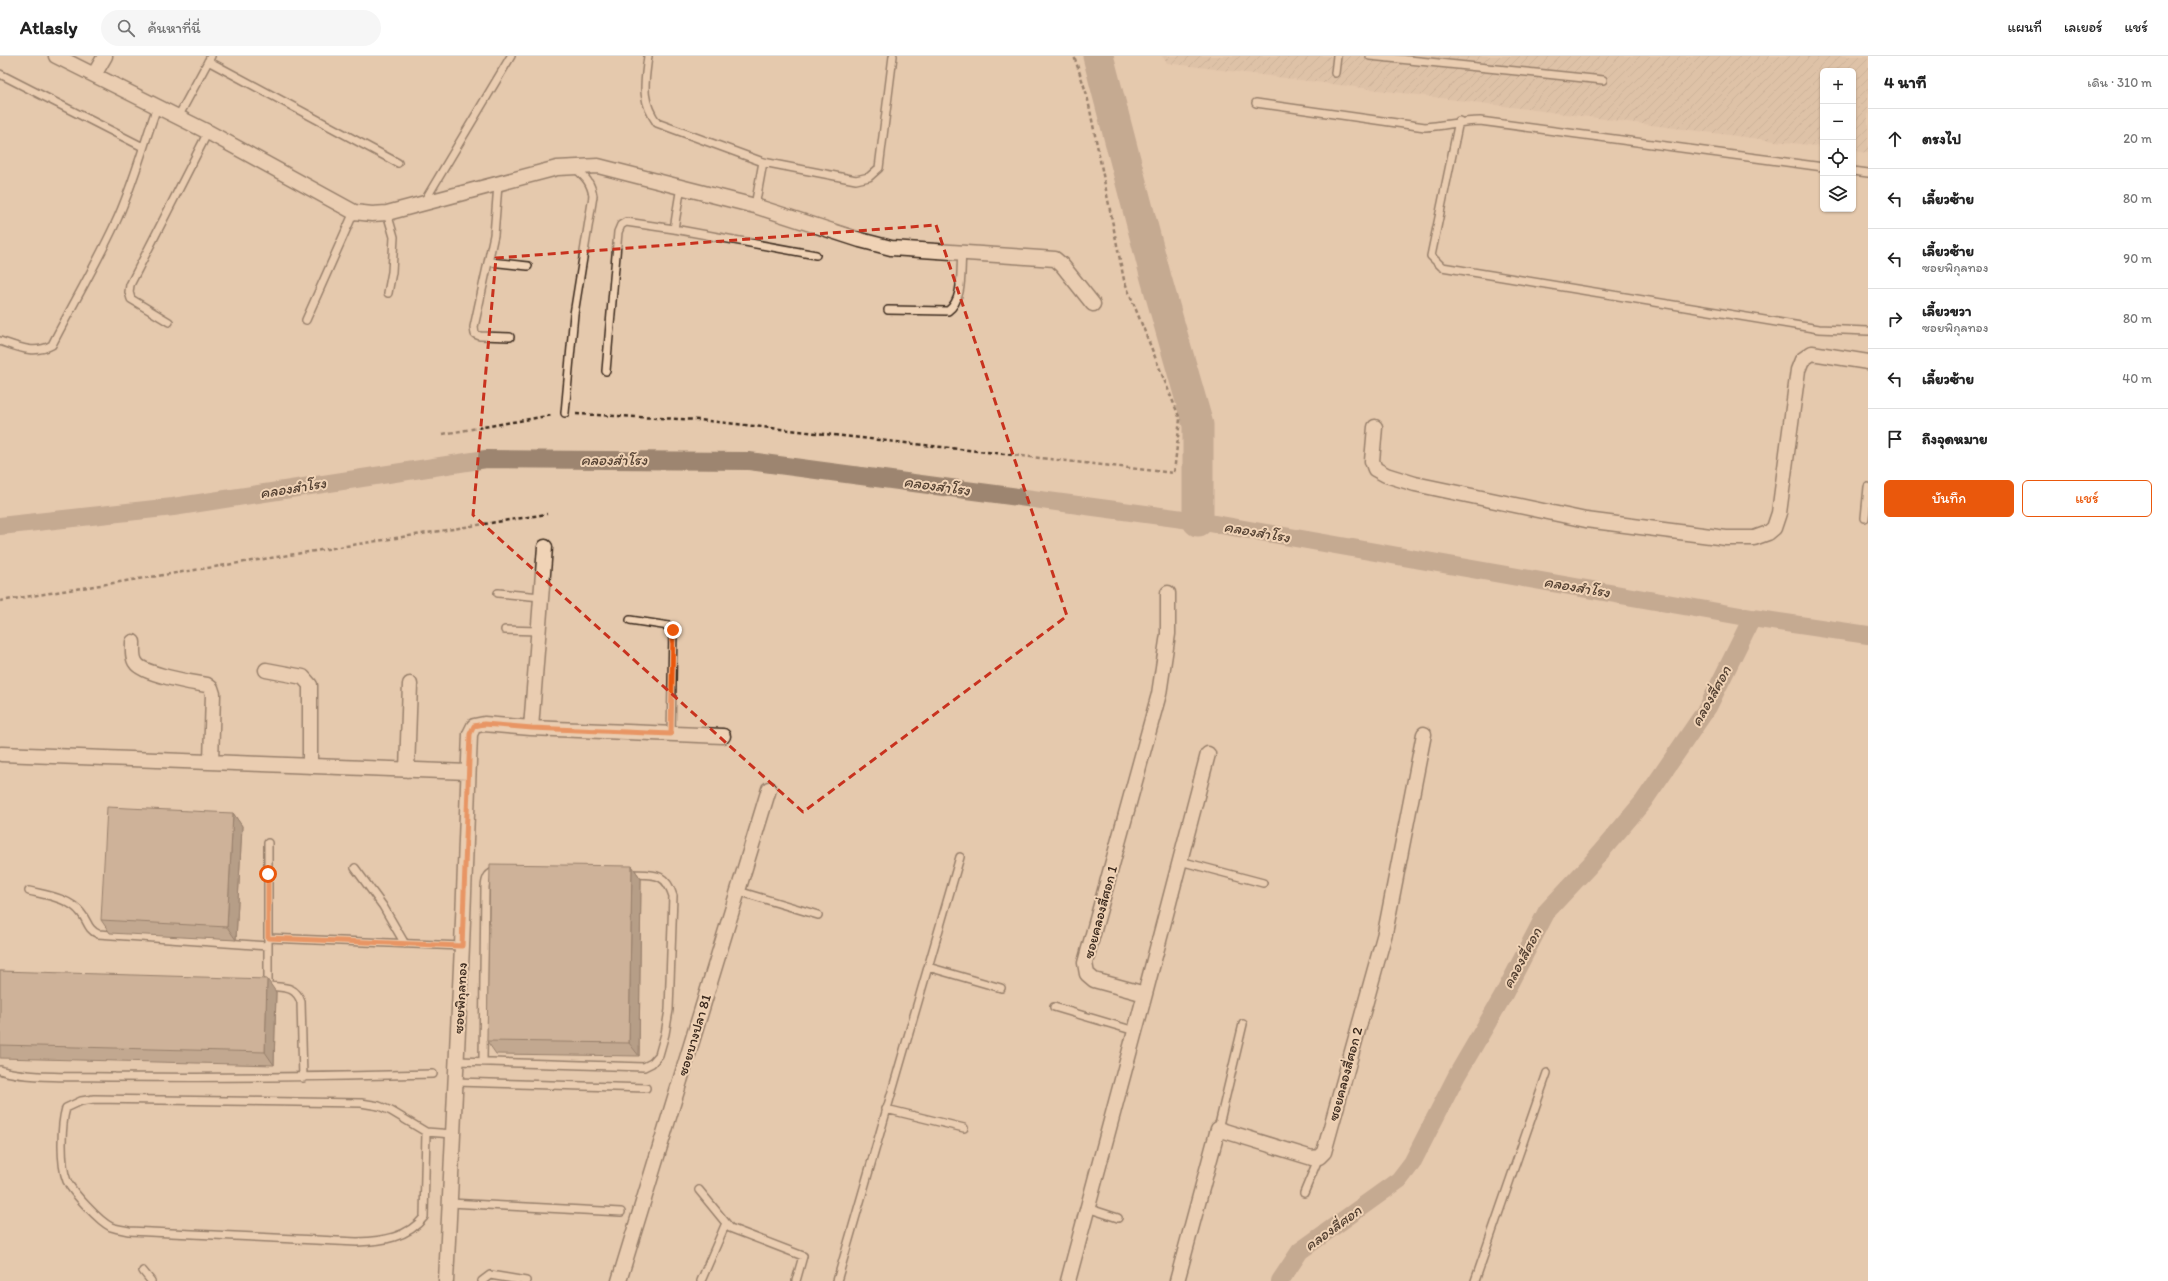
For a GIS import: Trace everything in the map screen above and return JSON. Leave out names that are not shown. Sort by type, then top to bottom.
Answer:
[{"type":"street","points":[[56,56],[208,132],[354,212],[372,214],[387,213],[498,185],[557,168],[598,166],[681,186],[754,206],[875,245],[891,248],[1055,260],[1062,265],[1093,304]]},
{"type":"street","points":[[94,75],[105,56]]},
{"type":"street","points":[[1375,427],[1372,461],[1375,469],[1386,475],[1416,484],[1586,520],[1726,538],[1754,538],[1768,533],[1774,528],[1779,513],[1798,370],[1802,360],[1812,353],[1868,362]]},
{"type":"street","points":[[532,728],[538,631],[546,547]]},
{"type":"street","name":"ซอยคลองสี่ศอก 1","points":[[1145,994],[1094,980],[1086,974],[1085,963],[1159,694],[1168,634],[1168,593]]},
{"type":"street","points":[[133,642],[134,662],[138,666],[171,678],[207,685],[211,688],[213,694],[211,762]]},
{"type":"street","points":[[266,670],[303,677],[310,685],[310,766]]},
{"type":"street","points":[[407,770],[410,684]]},
{"type":"street","name":"ซอยพิกุลทอง","points":[[446,1281],[453,1134],[454,1072],[462,946],[468,772],[470,734],[474,726],[484,724],[532,728],[723,736]]},
{"type":"street","name":"ซอยคลองสี่ศอก 2","points":[[1319,1157],[1324,1152],[1386,933],[1424,734]]},
{"type":"street","points":[[0,754],[468,772]]},
{"type":"street","points":[[1068,1281],[1208,754]]},
{"type":"street","name":"ซอยบางปลา 81","points":[[620,1281],[768,789]]},
{"type":"street","points":[[1177,1281],[1218,1129],[1312,1158],[1319,1157]]},
{"type":"lane","points":[[423,204],[511,56]]},
{"type":"lane","points":[[648,56],[644,94],[648,111],[657,123],[763,162],[856,180],[869,177],[879,168],[893,56]]},
{"type":"lane","points":[[1335,73],[1337,56]]},
{"type":"lane","points":[[1370,56],[1603,80]]},
{"type":"lane","points":[[178,117],[209,59],[398,163]]},
{"type":"lane","points":[[0,74],[143,147]]},
{"type":"lane","points":[[1256,103],[1425,127],[1440,126],[1459,120],[1480,120],[1820,167]]},
{"type":"lane","points":[[0,341],[23,349],[35,351],[44,349],[52,344],[116,223],[136,174],[143,147],[157,106]]},
{"type":"lane","points":[[1459,120],[1431,256],[1442,268],[1819,329],[1868,331]]},
{"type":"lane","points":[[169,322],[131,299],[129,292],[130,285],[208,132]]},
{"type":"lane","points":[[754,206],[763,162]]},
{"type":"lane","points":[[565,413],[574,314],[593,196],[591,186],[587,179],[574,166]]},
{"type":"lane","points":[[1856,171],[1868,173]]},
{"type":"lane","points":[[498,185],[497,214],[490,262],[474,327],[475,334],[480,336],[510,337]]},
{"type":"lane","points":[[674,229],[681,186]]},
{"type":"lane","points":[[306,320],[354,212]]},
{"type":"lane","points":[[387,213],[394,237],[392,272],[388,293]]},
{"type":"lane","points":[[606,372],[618,232],[621,225],[626,222],[674,229],[816,255]]},
{"type":"lane","points":[[888,310],[948,311],[955,306],[958,298],[962,253]]},
{"type":"lane","points":[[490,262],[528,266]]},
{"type":"lane","points":[[1866,518],[1868,487]]},
{"type":"lane","points":[[498,594],[541,597]]},
{"type":"lane","points":[[630,620],[669,626],[673,630],[671,734]]},
{"type":"lane","points":[[505,630],[538,631]]},
{"type":"lane","points":[[268,843],[268,986]]},
{"type":"lane","points":[[837,1281],[960,857]]},
{"type":"lane","points":[[1180,861],[1263,883]]},
{"type":"lane","points":[[355,868],[383,906],[404,944]]},
{"type":"lane","points":[[483,1062],[486,877],[491,872],[506,870]]},
{"type":"lane","points":[[454,1072],[483,1062],[644,1067],[652,1063],[659,1055],[665,1034],[669,1010],[673,896],[669,884],[658,875],[618,874]]},
{"type":"lane","points":[[29,890],[60,898],[71,905],[81,912],[91,931],[98,934],[268,946]]},
{"type":"lane","points":[[738,891],[818,915]]},
{"type":"lane","points":[[268,938],[462,946]]},
{"type":"lane","points":[[928,967],[1001,988]]},
{"type":"lane","points":[[253,986],[291,989],[298,993],[301,1002],[303,1078]]},
{"type":"lane","points":[[1054,1007],[1135,1031]]},
{"type":"lane","points":[[1218,1129],[1243,1024]]},
{"type":"lane","points":[[0,1070],[14,1074],[85,1076],[303,1078],[433,1074]]},
{"type":"lane","points":[[454,1072],[646,1088]]},
{"type":"lane","points":[[1475,1281],[1547,1073]]},
{"type":"lane","points":[[426,1132],[424,1217],[416,1227],[404,1234],[376,1241],[357,1242],[137,1232],[113,1228],[104,1223],[73,1190],[63,1168],[63,1118],[66,1108],[81,1101],[94,1099],[361,1103],[379,1106],[426,1132],[453,1134]]},
{"type":"lane","points":[[886,1109],[964,1128]]},
{"type":"lane","points":[[1304,1193],[1319,1157]]},
{"type":"lane","points":[[699,1190],[730,1228],[803,1256],[796,1281]]},
{"type":"lane","points":[[450,1203],[621,1212]]},
{"type":"lane","points":[[1087,1208],[1118,1218]]},
{"type":"lane","points":[[701,1281],[726,1223]]},
{"type":"lane","points":[[143,1271],[150,1281]]},
{"type":"lane","points":[[482,1281],[490,1276],[526,1281]]},
{"type":"path","points":[[443,434],[565,413],[700,420],[1174,473],[1180,419],[1124,280],[1086,95],[1074,56]]},
{"type":"path","points":[[0,601],[547,514]]},
{"type":"highlighted area","points":[[936,225],[1067,616],[803,812],[473,515],[496,258]]},
{"type":"shaded area","points":[[1162,56],[1868,56],[1868,153],[1856,151],[1856,68],[1820,68],[1820,147],[1167,63]]},
{"type":"building","points":[[107,807],[233,813],[227,927],[101,920]]},
{"type":"building","points":[[490,864],[632,866],[629,1043],[487,1041]]},
{"type":"building","points":[[0,971],[267,979],[265,1052],[0,1045]]},
{"type":"waterway","points":[[1098,56],[1156,278],[1198,425],[1198,521]]},
{"type":"waterway","name":"คลองสำโรง","points":[[0,526],[173,507],[486,459],[749,461],[1198,521],[1752,618],[1868,635]]},
{"type":"waterway","name":"คลองสี่ศอก","points":[[1280,1281],[1300,1251],[1399,1180],[1412,1163],[1457,1075],[1503,996],[1547,911],[1589,866],[1643,802],[1708,707],[1752,618]]},
{"type":"route","points":[[268,874],[268,938],[462,946],[470,734],[474,726],[484,724],[532,728],[671,734],[673,630]]}]
